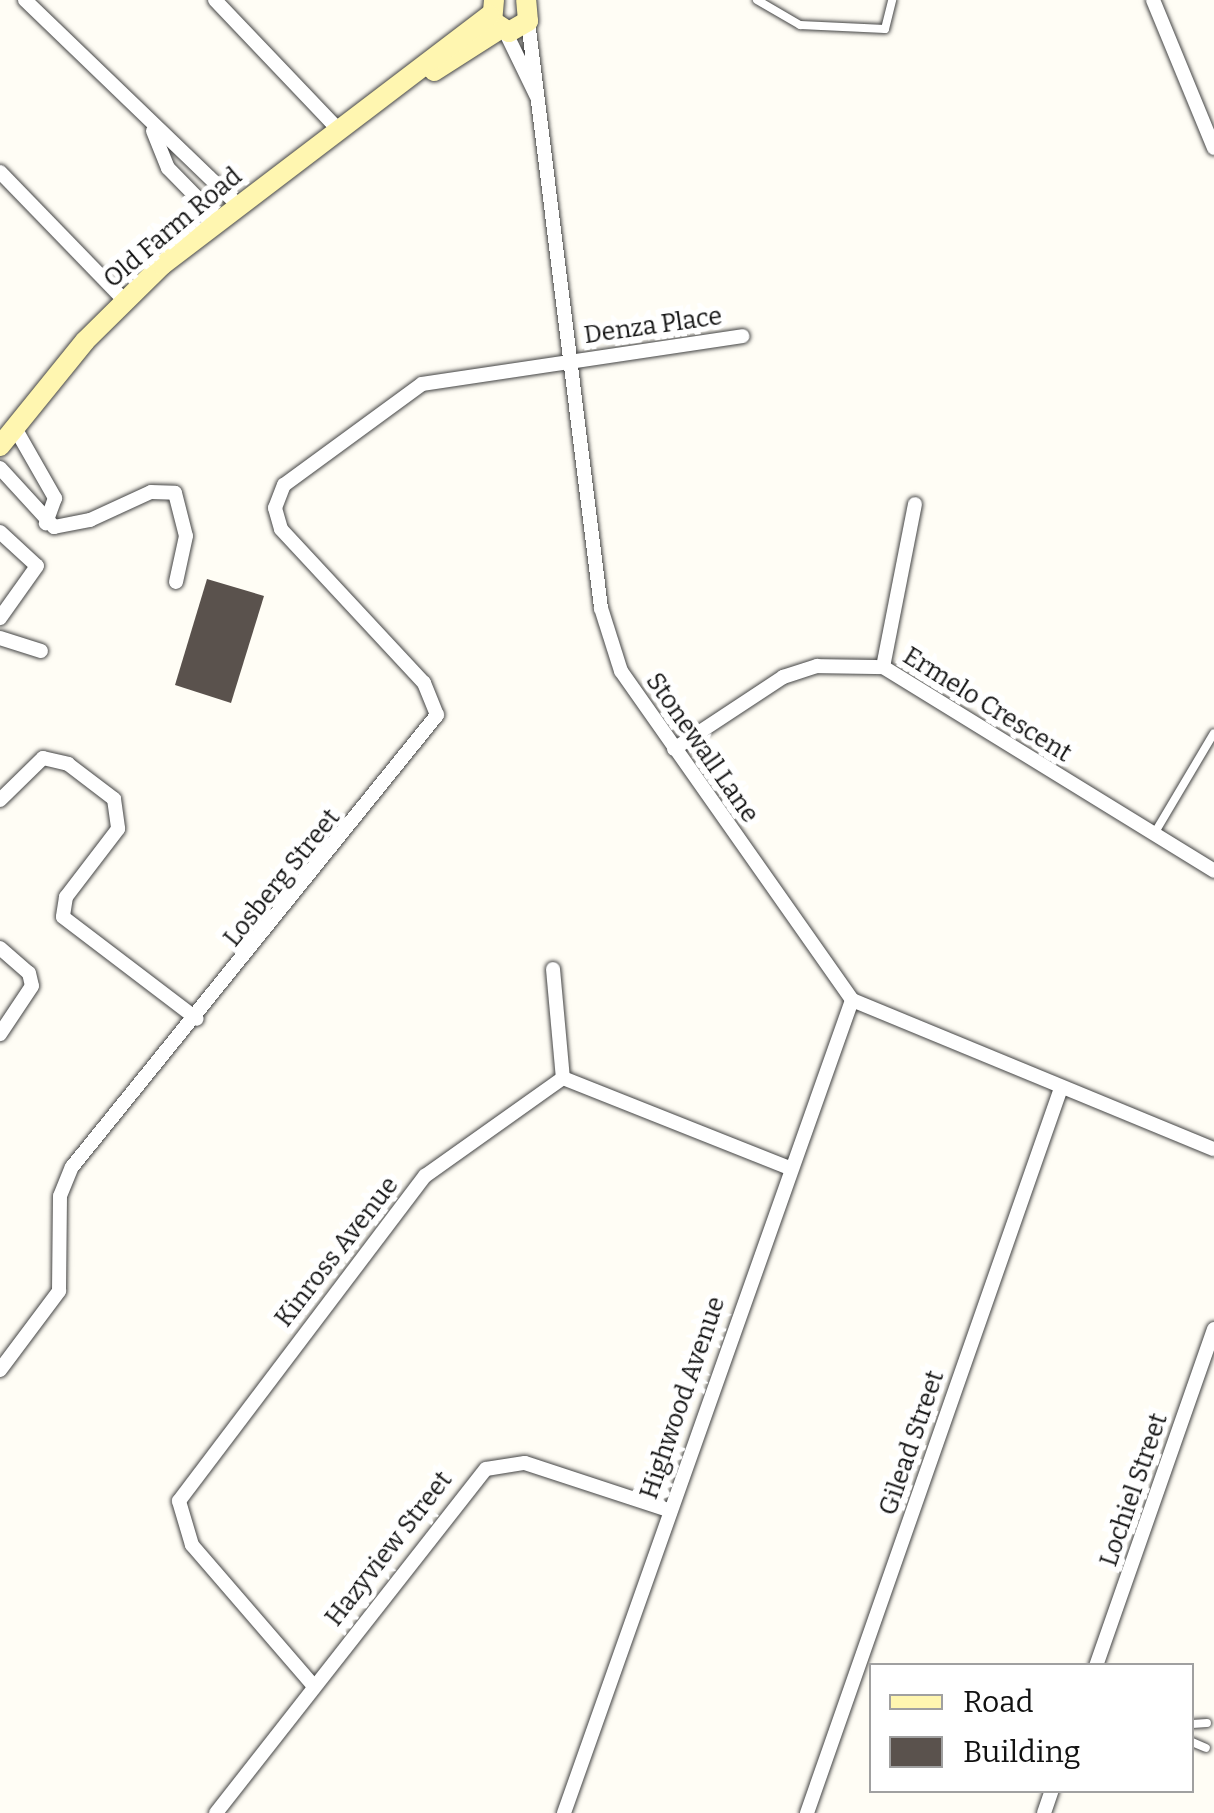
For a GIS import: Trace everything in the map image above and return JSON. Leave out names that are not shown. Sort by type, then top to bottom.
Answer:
[{"type":"street","points":[[25,0],[153,131],[186,151],[236,204]]},
{"type":"street","points":[[215,0],[339,130]]},
{"type":"street","points":[[1152,0],[1214,148]]},
{"type":"street","name":"Old Farm Road","points":[[0,446],[124,300],[236,204],[497,19],[531,8]]},
{"type":"street","name":"Stonewall Lane","points":[[531,8],[571,361],[609,641],[674,749],[852,1000]]},
{"type":"street","name":"Stonewall Lane","points":[[497,19],[540,102]]},
{"type":"street","points":[[153,131],[168,168],[218,219]]},
{"type":"street","points":[[0,172],[124,300]]},
{"type":"street","name":"Denza Place","points":[[276,515],[284,485],[408,389],[742,336]]},
{"type":"street","points":[[15,428],[55,498],[46,523]]},
{"type":"street","points":[[0,468],[46,523]]},
{"type":"street","points":[[46,523],[81,523],[151,492],[175,493],[186,536],[176,582]]},
{"type":"street","points":[[883,668],[915,504]]},
{"type":"street","name":"Losberg Street","points":[[0,1370],[59,1291],[60,1196],[68,1174],[197,1019],[437,715],[432,693],[276,515]]},
{"type":"street","points":[[0,532],[37,566],[0,618]]},
{"type":"street","points":[[0,638],[41,651]]},
{"type":"street","name":"Ermelo Crescent","points":[[674,749],[782,677],[817,666],[883,668],[1214,871]]},
{"type":"street","points":[[0,800],[43,758],[68,764],[114,799],[118,829],[66,897],[63,917],[197,1019]]},
{"type":"street","points":[[0,948],[29,973],[32,986],[0,1034]]},
{"type":"street","points":[[553,968],[563,1078],[787,1166]]},
{"type":"street","points":[[852,1000],[1214,1149]]},
{"type":"street","name":"Highwood Avenue","points":[[564,1813],[787,1166],[852,1000]]},
{"type":"street","name":"Kinross Avenue","points":[[312,1684],[192,1545],[179,1501],[424,1176],[563,1078]]},
{"type":"street","name":"Gilead Street","points":[[806,1813],[1061,1088]]},
{"type":"street","name":"Lochiel Street","points":[[1097,1663],[1214,1329]]},
{"type":"street","name":"Hazyview Street","points":[[216,1813],[312,1684],[486,1469],[525,1463],[668,1510]]},
{"type":"lane","points":[[756,0],[800,26],[885,30],[892,0]]},
{"type":"lane","points":[[1154,834],[1214,733]]},
{"type":"lane","points":[[1194,1724],[1206,1722]]},
{"type":"lane","points":[[1194,1743],[1206,1748]]},
{"type":"building","points":[[207,579],[264,596],[231,703],[175,685]]}]
